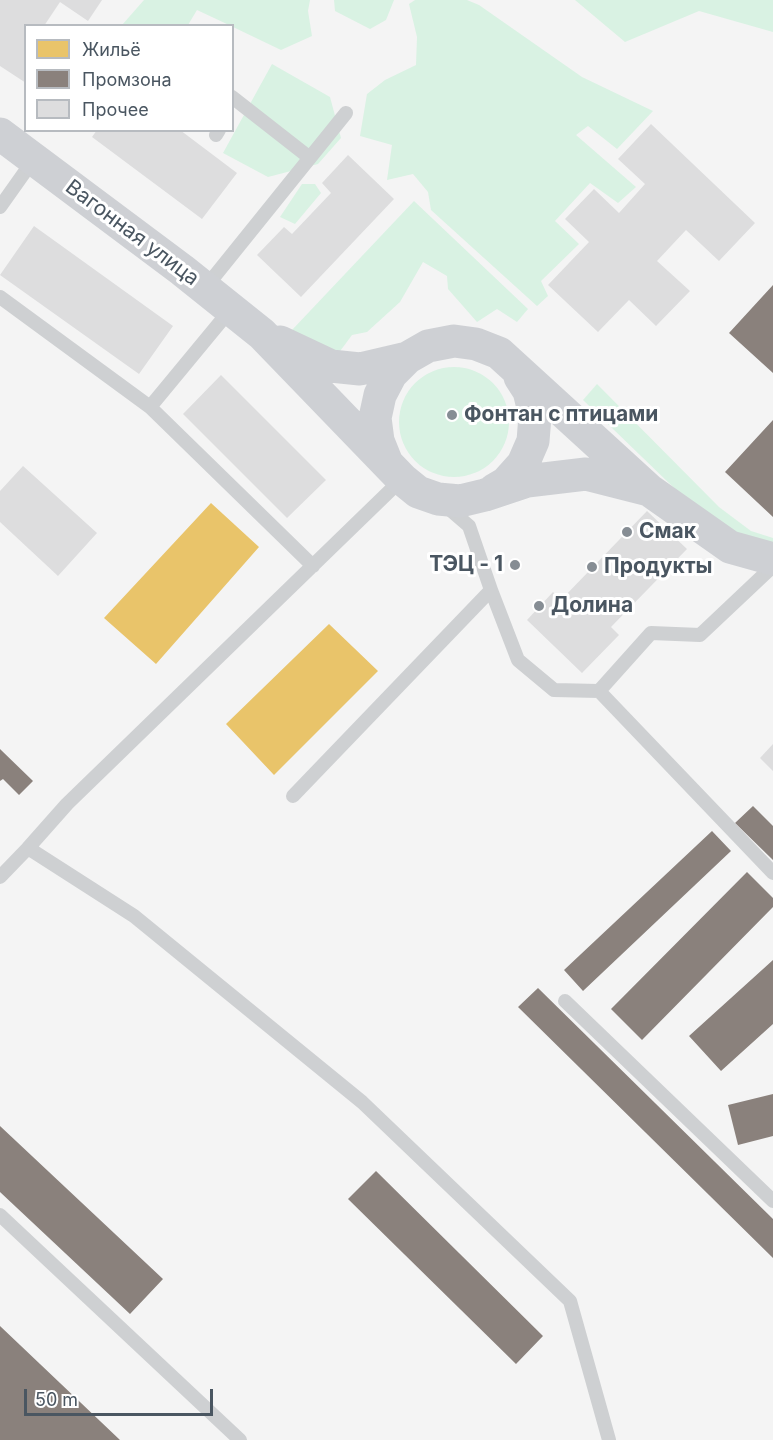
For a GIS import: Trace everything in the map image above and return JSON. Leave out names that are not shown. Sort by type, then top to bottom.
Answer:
[{"type":"street","name":"Вагонная улица","points":[[0,134],[182,270],[262,334]]},
{"type":"street","points":[[262,334],[331,366],[360,369],[407,358]]},
{"type":"street","points":[[262,334],[394,471],[418,492],[438,500],[460,501],[527,481],[586,474],[650,490]]},
{"type":"street","points":[[394,471],[378,441],[375,418],[380,395],[391,374],[407,358],[428,346],[454,342],[476,344],[499,353],[650,490],[730,547],[773,559]]},
{"type":"street","points":[[484,495],[506,483],[523,464],[532,441],[535,416],[529,392],[516,370]]},
{"type":"lane","points":[[235,105],[310,158]]},
{"type":"lane","points":[[205,288],[346,113]]},
{"type":"lane","points":[[0,207],[34,159]]},
{"type":"lane","points":[[0,297],[150,407],[313,566]]},
{"type":"lane","points":[[150,407],[231,309]]},
{"type":"lane","points":[[0,877],[67,804],[313,566],[394,471]]},
{"type":"lane","points":[[438,500],[469,526],[518,660],[554,690],[599,691],[773,873]]},
{"type":"lane","points":[[599,691],[651,633],[700,635],[773,566]]},
{"type":"lane","points":[[293,796],[491,590]]},
{"type":"lane","points":[[28,848],[134,916],[362,1102],[570,1301],[609,1440]]},
{"type":"lane","points":[[565,1001],[773,1201]]},
{"type":"lane","points":[[0,1215],[240,1440]]},
{"type":"green space","points":[[144,0],[310,0],[308,11],[312,36],[281,50],[234,27],[234,24],[228,24],[197,10],[189,24],[123,24]]},
{"type":"green space","points":[[334,0],[394,0],[386,20],[370,29],[335,11]]},
{"type":"green space","points":[[415,0],[467,0],[479,5],[582,77],[653,111],[617,149],[588,126],[576,135],[636,187],[618,203],[590,183],[555,221],[579,244],[541,281],[548,296],[537,306],[431,210],[428,192],[413,174],[387,180],[392,145],[360,136],[367,94],[385,80],[416,65],[417,37],[409,4]]},
{"type":"green space","points":[[575,0],[773,0],[773,32],[699,11],[625,42]]},
{"type":"green space","points":[[272,64],[330,97],[341,138],[318,164],[268,177],[223,153]]},
{"type":"green space","points":[[302,184],[315,184],[321,193],[295,224],[280,217]]},
{"type":"green space","points":[[414,201],[528,309],[517,322],[497,309],[477,322],[448,289],[447,276],[423,262],[400,302],[367,332],[352,335],[335,358],[292,330]]},
{"type":"green space","points":[[454,367],[475,371],[493,383],[505,401],[509,422],[505,443],[493,461],[475,473],[454,477],[433,473],[415,461],[403,443],[399,422],[403,401],[415,383],[433,371]]},
{"type":"green space","points":[[597,384],[719,507],[751,531],[773,538],[773,546],[738,538],[701,514],[583,400]]},
{"type":"building: Жильё","points":[[211,503],[259,547],[156,664],[104,618]]},
{"type":"building: Жильё","points":[[329,624],[378,671],[274,775],[226,724]]},
{"type":"building: Промзона","points":[[773,285],[773,373],[729,333]]},
{"type":"building: Промзона","points":[[773,420],[773,517],[725,472]]},
{"type":"building: Промзона","points":[[0,749],[33,781],[19,795],[3,779],[0,781]]},
{"type":"building: Промзона","points":[[753,806],[773,826],[773,860],[735,823]]},
{"type":"building: Промзона","points":[[712,831],[731,851],[583,991],[564,970]]},
{"type":"building: Промзона","points":[[747,872],[773,898],[773,907],[642,1040],[611,1009]]},
{"type":"building: Промзона","points":[[773,960],[773,1024],[721,1071],[689,1036]]},
{"type":"building: Промзона","points":[[538,988],[773,1219],[773,1258],[518,1007]]},
{"type":"building: Промзона","points":[[773,1094],[773,1136],[738,1145],[728,1105]]},
{"type":"building: Промзона","points":[[0,1126],[163,1279],[130,1314],[0,1192]]},
{"type":"building: Промзона","points":[[376,1171],[543,1336],[516,1364],[348,1199]]},
{"type":"building: Промзона","points":[[0,1326],[120,1440],[0,1440]]},
{"type":"building: Прочее","points":[[0,0],[102,0],[88,21],[60,2],[45,24],[24,24],[24,82],[0,66]]},
{"type":"building: Прочее","points":[[651,124],[755,223],[719,261],[686,230],[657,261],[690,291],[656,326],[629,300],[598,332],[548,285],[589,242],[565,219],[594,189],[619,213],[645,184],[618,159]]},
{"type":"building: Прочее","points":[[96,132],[183,132],[237,173],[202,219],[92,137]]},
{"type":"building: Прочее","points":[[348,155],[394,199],[301,297],[257,255],[284,227],[292,234],[331,193],[322,183]]},
{"type":"building: Прочее","points":[[34,226],[173,326],[139,374],[0,275]]},
{"type":"building: Прочее","points":[[221,375],[326,480],[287,518],[183,414]]},
{"type":"building: Прочее","points":[[23,466],[97,533],[58,576],[0,522],[0,491]]},
{"type":"building: Прочее","points":[[647,511],[687,549],[611,627],[619,635],[582,673],[527,620],[553,592],[561,600]]},
{"type":"building: Прочее","points":[[773,744],[773,771],[760,758]]},
{"type":"place","name":"Фонтан с птицами","points":[[452,415]]},
{"type":"place","name":"Смак","points":[[627,532]]},
{"type":"place","name":"ТЭЦ - 1","points":[[515,565]]},
{"type":"place","name":"Продукты","points":[[592,567]]},
{"type":"place","name":"Долина","points":[[539,606]]}]
